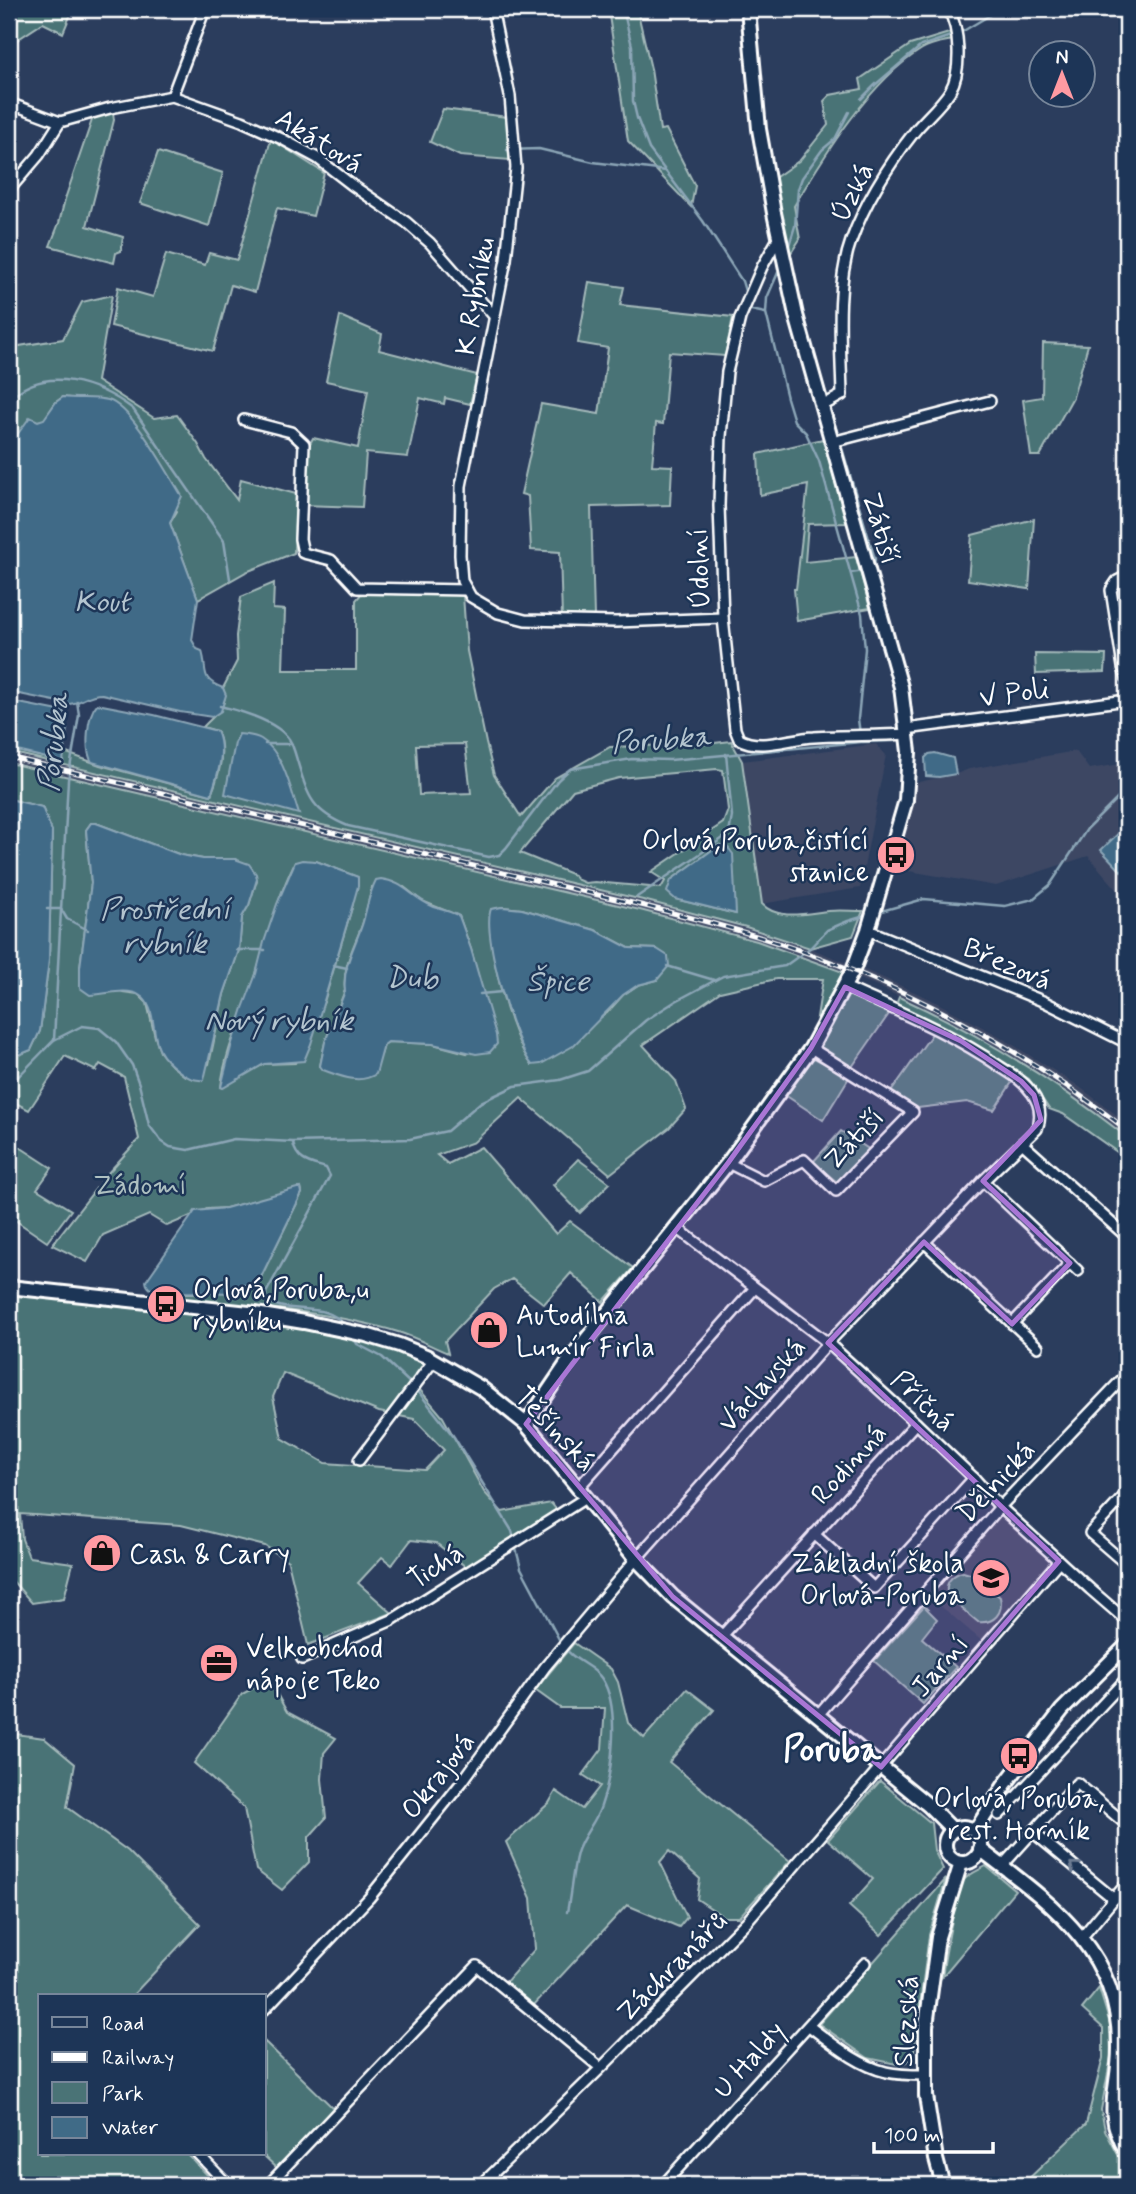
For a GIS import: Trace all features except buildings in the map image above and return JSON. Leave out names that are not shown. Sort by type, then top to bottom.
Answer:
[{"type":"street","points":[[9,103],[60,122],[110,108],[172,96],[205,9]]},
{"type":"street","name":"K Rybníku","points":[[467,590],[463,581],[460,555],[461,486],[506,260],[516,168],[510,96],[492,9]]},
{"type":"street","name":"Zátiší","points":[[526,1424],[568,1362],[728,1163],[811,1048],[845,987],[868,930],[906,800],[909,752],[901,687],[796,315],[759,129],[748,9]]},
{"type":"street","name":"Úzká","points":[[822,406],[842,394],[840,337],[843,269],[851,241],[891,164],[951,89],[959,44],[954,18],[948,9]]},
{"type":"street","name":"Akátová","points":[[172,96],[242,121],[317,158],[352,186],[406,222],[429,243],[494,316]]},
{"type":"street","points":[[9,190],[39,155],[60,122]]},
{"type":"street","name":"Údolní","points":[[779,237],[762,267],[740,318],[727,372],[721,436],[719,506],[723,618],[732,714],[738,739],[747,743],[763,744],[810,737],[906,731]]},
{"type":"street","points":[[832,442],[990,401]]},
{"type":"street","points":[[244,420],[291,432],[304,444],[300,539],[303,553],[331,559],[357,588],[467,590],[471,597],[498,612],[525,620],[615,622],[723,618]]},
{"type":"street","points":[[1127,576],[1117,581],[1111,590],[1127,679]]},
{"type":"street","name":"V Poli","points":[[906,731],[1127,700]]},
{"type":"street","name":"Březová","points":[[868,930],[1045,1002],[1127,1043]]},
{"type":"street","name":"Václavská","points":[[636,1559],[828,1343],[983,1181],[1037,1129],[1041,1120],[1034,1095],[1021,1081],[961,1041],[845,987]]},
{"type":"street","name":"Zátiší","points":[[728,1163],[764,1181],[804,1160],[836,1191],[913,1112],[811,1048]]},
{"type":"street","points":[[1023,1143],[1127,1237]]},
{"type":"street","points":[[983,1181],[1078,1271]]},
{"type":"street","name":"Příčná","points":[[677,1228],[828,1343],[974,1478],[1000,1507],[1126,1617]]},
{"type":"street","points":[[924,1242],[1038,1347]]},
{"type":"street","points":[[1012,1324],[1070,1263]]},
{"type":"street","name":"Těšínská","points":[[9,1287],[249,1313],[366,1335],[434,1360],[481,1388],[526,1424],[636,1559],[673,1597],[928,1805],[953,1830]]},
{"type":"street","name":"Tichá","points":[[302,1659],[393,1620],[583,1492],[754,1288]]},
{"type":"street","points":[[359,1460],[434,1360]]},
{"type":"street","name":"Dělnická","points":[[817,1716],[1000,1507],[1127,1374]]},
{"type":"street","name":"Rodinná","points":[[721,1637],[916,1423]]},
{"type":"street","name":"Rodinná","points":[[814,1534],[874,1588],[974,1478]]},
{"type":"street","points":[[1125,1559],[1090,1533],[1127,1493]]},
{"type":"street","name":"Okrajová","points":[[266,2008],[369,1898],[462,1782],[545,1667],[636,1559]]},
{"type":"street","name":"Jarní","points":[[881,1767],[1059,1561]]},
{"type":"street","points":[[975,1831],[1006,1783],[1054,1720],[1127,1645]]},
{"type":"street","points":[[999,1815],[1127,1678]]},
{"type":"street","name":"Záchranářů","points":[[481,2185],[747,1921],[881,1767]]},
{"type":"street","points":[[1002,1866],[1077,1783],[1127,1825]]},
{"type":"street","points":[[964,1827],[975,1831],[980,1839],[980,1849],[975,1858],[961,1863],[951,1858],[945,1849],[946,1838],[953,1830],[964,1827]]},
{"type":"street","points":[[1034,1833],[1114,1899]]},
{"type":"street","points":[[980,1849],[1059,1912],[1082,1937],[1105,1976],[1123,2046],[1112,2114],[1115,2129],[1127,2152]]},
{"type":"street","name":"Slezská","points":[[943,2185],[928,2115],[925,2075],[927,2009],[937,1937],[961,1863]]},
{"type":"street","points":[[1082,1937],[1127,1883]]},
{"type":"street","name":"U Haldy","points":[[663,2185],[865,1964]]},
{"type":"street","points":[[268,2185],[477,1966],[596,2064]]},
{"type":"street","points":[[809,2026],[848,2054],[883,2071],[925,2075]]},
{"type":"street","points":[[200,2156],[228,2185]]},
{"type":"highlighted area","points":[[845,987],[961,1041],[1021,1081],[1034,1095],[1041,1120],[983,1181],[1070,1263],[1012,1324],[924,1242],[828,1343],[1059,1561],[881,1767],[673,1597],[526,1424],[728,1163],[811,1048]]},
{"type":"shaded area","points":[[876,744],[886,755],[860,888],[761,904],[742,761]]},
{"type":"shaded area","points":[[1076,751],[1089,769],[1127,763],[1127,901],[1088,856],[996,886],[897,869],[913,802],[914,783],[969,769]]},
{"type":"shaded area","points":[[9,752],[643,900],[760,931],[810,948],[930,999],[999,1036],[1077,1085],[1127,1123],[1127,1137],[1075,1098],[994,1045],[875,985],[793,953],[640,910],[9,763]]},
{"type":"shaded area","name":"Základní škola Orlová-Poruba","points":[[999,1513],[1054,1559],[983,1642],[929,1596]]},
{"type":"green space","points":[[9,9],[73,9],[63,33],[43,23],[17,40],[9,57]]},
{"type":"green space","points":[[608,9],[637,9],[651,69],[660,130],[666,129],[695,186],[691,207],[628,141]]},
{"type":"green space","points":[[952,32],[953,40],[926,47],[903,63],[884,80],[850,120],[794,206],[800,239],[789,256],[775,189],[776,177],[800,160],[828,125],[824,101],[830,95],[862,89],[860,79],[910,45]]},
{"type":"green space","points":[[443,109],[507,117],[510,160],[460,156],[430,142]]},
{"type":"green space","points":[[113,113],[114,120],[87,226],[123,237],[121,251],[116,253],[114,263],[50,246],[93,117]]},
{"type":"green space","points":[[271,139],[324,173],[313,216],[277,208],[255,292],[231,285],[213,351],[111,326],[118,287],[153,297],[166,254],[205,265],[209,253],[237,260]]},
{"type":"green space","points":[[158,152],[223,173],[209,226],[140,203]]},
{"type":"green space","points":[[589,282],[624,287],[620,305],[733,317],[725,356],[669,352],[663,424],[656,423],[652,465],[672,466],[670,505],[591,507],[594,616],[562,618],[560,552],[531,550],[528,496],[521,494],[541,404],[599,414],[608,348],[578,343]]},
{"type":"green space","points":[[112,295],[97,381],[154,418],[177,415],[237,500],[241,479],[296,494],[294,553],[246,572],[198,599],[170,523],[177,511],[77,399],[63,397],[56,402],[44,420],[38,421],[9,446],[9,356],[13,347],[63,339],[82,302]]},
{"type":"green space","points":[[340,316],[382,334],[379,350],[477,375],[470,404],[445,398],[444,404],[420,398],[408,457],[366,453],[362,507],[302,505],[307,449],[313,438],[358,448],[368,390],[326,381]]},
{"type":"green space","points":[[1043,343],[1088,345],[1073,397],[1040,456],[1031,456],[1023,400],[1042,397]]},
{"type":"green space","points":[[823,439],[847,523],[808,524],[805,562],[856,557],[870,608],[797,621],[794,589],[808,485],[760,495],[758,454]]},
{"type":"green space","points":[[1034,519],[1029,589],[968,580],[972,535]]},
{"type":"green space","points":[[274,583],[273,609],[285,610],[283,670],[356,670],[356,600],[362,593],[463,595],[467,651],[494,775],[521,817],[555,778],[610,747],[731,741],[742,761],[762,904],[776,913],[784,914],[863,911],[853,936],[810,948],[746,927],[643,900],[9,752],[9,749],[62,761],[64,752],[100,765],[211,795],[219,771],[221,746],[217,731],[203,727],[223,705],[223,688],[237,661],[236,636],[241,597]],"holes":[[[465,744],[471,793],[419,795],[416,745]],[[723,770],[728,810],[723,823],[651,872],[665,881],[661,888],[585,883],[574,875],[520,853],[573,790],[619,778]],[[719,845],[735,914],[675,899],[671,880]]]},
{"type":"green space","points":[[1035,654],[1106,655],[1105,672],[1036,674]]},
{"type":"green space","name":"Zádomí","points":[[9,763],[640,910],[757,941],[843,972],[815,1030],[823,979],[776,979],[720,992],[643,1045],[676,1081],[686,1109],[669,1128],[610,1174],[521,1098],[474,1142],[437,1155],[448,1164],[481,1147],[556,1234],[570,1221],[633,1268],[603,1302],[571,1273],[544,1304],[512,1279],[494,1289],[445,1341],[448,1353],[398,1332],[341,1318],[161,1297],[160,1292],[202,1294],[260,1279],[302,1193],[301,1188],[226,1208],[207,1209],[167,1226],[149,1215],[103,1235],[87,1262],[52,1245],[108,1173],[139,1139],[124,1077],[100,1064],[96,1071],[65,1056],[29,1110],[12,1101],[9,1104],[9,1059],[31,1050],[40,1031],[49,960],[52,832],[42,807],[9,799]],"holes":[[[91,823],[96,823],[181,855],[203,859],[235,859],[257,880],[242,917],[239,950],[224,994],[209,1064],[185,1076],[160,1052],[147,1003],[138,994],[123,992],[80,967],[91,883],[86,830]],[[316,861],[357,877],[353,904],[324,1002],[295,1063],[264,1064],[221,1087],[231,1044],[252,988],[278,903],[295,862]],[[372,887],[404,887],[422,901],[459,916],[488,1013],[467,1053],[433,1044],[388,1042],[381,1055],[320,1066],[325,1042],[345,990],[347,965]],[[491,909],[522,909],[595,930],[629,948],[657,949],[657,980],[638,985],[623,995],[607,1013],[532,1065],[515,1034],[501,989],[492,944]]]},
{"type":"green space","points":[[847,994],[891,1011],[852,1067],[819,1046]]},
{"type":"green space","points":[[899,997],[988,1043],[1073,1097],[1127,1137],[1127,1159],[1063,1114],[1049,1109],[1029,1079],[965,1040],[899,1008]]},
{"type":"green space","points":[[934,1031],[1016,1076],[994,1110],[967,1102],[918,1108],[891,1092]]},
{"type":"green space","points":[[812,1057],[850,1076],[823,1120],[785,1095]]},
{"type":"green space","points":[[841,1131],[870,1150],[837,1182],[813,1162]]},
{"type":"green space","points":[[9,1140],[52,1168],[37,1189],[71,1210],[47,1242],[9,1216]]},
{"type":"green space","points":[[578,1159],[610,1183],[580,1213],[553,1185]]},
{"type":"green space","points":[[11,1293],[303,1328],[371,1341],[423,1358],[420,1390],[443,1417],[484,1492],[502,1512],[551,1503],[557,1510],[466,1567],[436,1543],[411,1540],[392,1565],[382,1557],[358,1583],[392,1613],[308,1645],[288,1561],[265,1546],[181,1525],[20,1514],[22,1539],[29,1557],[73,1563],[64,1598],[32,1603],[9,1577]],"holes":[[[283,1373],[379,1412],[414,1419],[444,1450],[425,1470],[325,1463],[282,1438],[273,1397]]]},
{"type":"green space","points":[[963,1572],[973,1575],[1000,1597],[1001,1608],[993,1619],[978,1622],[948,1597],[949,1581]]},
{"type":"green space","points":[[924,1606],[937,1619],[922,1638],[956,1667],[923,1704],[874,1661]]},
{"type":"green space","points":[[574,1643],[611,1669],[618,1682],[628,1723],[644,1738],[687,1689],[714,1710],[669,1762],[790,1861],[739,1917],[724,1917],[697,1899],[700,1879],[669,1851],[660,1862],[687,1917],[679,1927],[627,1905],[533,2006],[504,1984],[535,1949],[531,1898],[506,1842],[549,1803],[556,1791],[582,1809],[600,1786],[583,1775],[602,1749],[605,1708],[560,1708],[535,1690]]},
{"type":"green space","points":[[269,1680],[287,1712],[336,1738],[324,1753],[322,1779],[326,1818],[309,1837],[309,1862],[282,1890],[256,1870],[244,1808],[194,1763],[242,1694]]},
{"type":"green space","points":[[9,1733],[44,1738],[75,1764],[67,1807],[128,1851],[200,1924],[134,1994],[38,1994],[38,2156],[189,2156],[217,2185],[9,2185]]},
{"type":"green space","points":[[880,1781],[931,1823],[934,1850],[943,1869],[881,1935],[849,1906],[873,1879],[828,1840]]},
{"type":"green space","points":[[986,1866],[1015,1890],[942,1977],[960,1887],[968,1876]]},
{"type":"green space","points":[[946,1879],[929,1935],[913,2058],[901,2065],[868,2058],[819,2024]]},
{"type":"green space","points":[[1099,1988],[1110,2024],[1111,2057],[1101,2110],[1105,2130],[1127,2167],[1127,2185],[1022,2185],[1086,2124],[1103,2058],[1103,2028],[1082,2009]]},
{"type":"green space","points":[[266,2043],[333,2108],[278,2169],[264,2156]]},
{"type":"water","name":"Kout","points":[[63,397],[103,399],[118,405],[139,428],[182,496],[170,523],[198,599],[192,640],[197,649],[202,651],[207,678],[223,688],[226,695],[221,711],[212,717],[102,694],[69,704],[9,692],[9,446],[30,417],[38,421],[44,419]]},
{"type":"water","points":[[9,701],[64,712],[62,722],[67,728],[63,762],[9,749]]},
{"type":"water","points":[[97,704],[217,731],[221,755],[211,795],[92,762],[88,749],[88,733],[91,716]]},
{"type":"water","points":[[239,734],[261,739],[276,753],[286,773],[299,814],[225,794]]},
{"type":"water","points":[[935,753],[953,758],[956,774],[926,776],[925,758]]},
{"type":"water","points":[[9,799],[42,807],[52,831],[49,960],[40,1031],[31,1050],[9,1059]]},
{"type":"water","name":"Prostřední rybník","points":[[91,823],[181,855],[203,859],[235,859],[249,864],[256,874],[249,905],[242,917],[239,950],[224,994],[204,1080],[188,1077],[164,1057],[157,1044],[149,1006],[139,995],[122,991],[90,995],[80,988],[80,967],[91,883],[86,830]]},
{"type":"water","points":[[1127,825],[1127,865],[1121,871],[1101,850]]},
{"type":"water","points":[[719,845],[726,845],[733,854],[736,914],[675,899],[667,892],[671,880]]},
{"type":"water","name":"Nový rybník","points":[[316,861],[358,877],[353,904],[311,1044],[304,1061],[264,1064],[223,1088],[221,1087],[232,1043],[277,904],[295,862]]},
{"type":"water","name":"Dub","points":[[381,879],[401,886],[425,903],[459,916],[496,1035],[497,1044],[490,1052],[476,1054],[433,1044],[388,1042],[384,1045],[376,1074],[370,1077],[356,1079],[336,1075],[320,1066],[325,1042],[345,991],[348,964],[370,895],[376,880]]},
{"type":"water","name":"Špice","points":[[491,909],[522,909],[595,930],[629,948],[657,949],[668,956],[669,966],[657,980],[638,985],[623,995],[573,1046],[541,1064],[532,1065],[508,1013],[495,964],[489,922]]},
{"type":"water","points":[[301,1188],[302,1193],[260,1279],[252,1285],[243,1285],[243,1293],[160,1292],[147,1286],[146,1281],[195,1211],[226,1208]]},
{"type":"waterway","points":[[623,9],[632,46],[633,101],[649,149],[703,221],[742,281],[745,291],[742,304]]},
{"type":"waterway","name":"Porubka","points":[[861,99],[921,46],[960,33],[1000,9]]},
{"type":"waterway","name":"Porubka","points":[[787,252],[795,226],[798,189],[802,178],[822,150],[835,139],[849,112]]},
{"type":"waterway","points":[[507,150],[539,149],[593,162],[666,171]]},
{"type":"waterway","name":"Porubka","points":[[220,706],[258,718],[283,733],[292,744],[308,793],[319,808],[336,820],[348,826],[489,857],[499,855],[506,848],[558,780],[570,769],[632,759],[670,760],[861,742],[858,719],[865,649],[862,614],[819,461],[806,433],[794,421],[766,313],[767,298],[780,268]]},
{"type":"waterway","points":[[798,286],[803,317],[875,559],[873,569]]},
{"type":"waterway","points":[[747,309],[765,313]]},
{"type":"waterway","points":[[9,400],[23,389],[39,382],[71,381],[104,391],[133,409],[224,541],[230,579]]},
{"type":"waterway","points":[[851,573],[864,571]]},
{"type":"waterway","name":"Porubka","points":[[54,1040],[68,780],[79,715],[77,701]]},
{"type":"waterway","points":[[862,742],[894,741]]},
{"type":"waterway","points":[[265,744],[292,744]]},
{"type":"waterway","points":[[637,897],[729,834],[732,816],[726,754]]},
{"type":"waterway","points":[[878,912],[924,899],[1005,906],[1033,899],[1050,885],[1087,829],[1127,789]]},
{"type":"waterway","points":[[47,909],[61,909],[67,919],[88,930]]},
{"type":"waterway","points":[[9,1086],[54,1040],[82,1026],[99,1028],[116,1042],[132,1065],[149,1125],[161,1141],[170,1147],[188,1150],[234,1139],[293,1142],[410,1139],[447,1131],[481,1102],[515,1086],[560,1080],[588,1071],[646,1020],[676,1001],[723,976],[785,966],[810,948],[827,930],[868,915]]},
{"type":"waterway","points":[[237,950],[265,950]]},
{"type":"waterway","points":[[333,965],[347,968]]},
{"type":"waterway","points":[[667,966],[714,980]]},
{"type":"waterway","points":[[480,994],[502,992]]},
{"type":"waterway","points":[[293,1143],[301,1158],[326,1168],[330,1176],[266,1293],[266,1299],[283,1307],[328,1313],[345,1326]]},
{"type":"waterway","points":[[353,1337],[357,1344],[382,1357],[412,1385]]},
{"type":"waterway","points":[[417,1390],[454,1437],[512,1531],[514,1539]]},
{"type":"waterway","points":[[515,1545],[521,1568],[561,1643]]},
{"type":"waterway","points":[[565,1648],[602,1679],[608,1691],[613,1723],[611,1759],[605,1793],[599,1812],[577,1853],[567,1912]]},
{"type":"railway","points":[[9,757],[641,905],[777,942],[884,984],[969,1026],[1050,1075],[1127,1130]]},
{"type":"place","name":"Orlová,Poruba,čistící stanice","points":[[896,855]]},
{"type":"place","name":"Orlová,Poruba,u rybníku","points":[[166,1304]]},
{"type":"place","name":"Autodílna Lumír Firla","points":[[489,1330]]},
{"type":"place","name":"Cash & Carry","points":[[102,1553]]},
{"type":"place","name":"Základní škola Orlová-Poruba","points":[[991,1578]]},
{"type":"place","name":"Velkoobchod nápoje Teko","points":[[219,1663]]},
{"type":"place","name":"Orlová, Poruba, rest. Horník","points":[[1019,1756]]},
{"type":"district","name":"Poruba","points":[[832,1748]]}]
